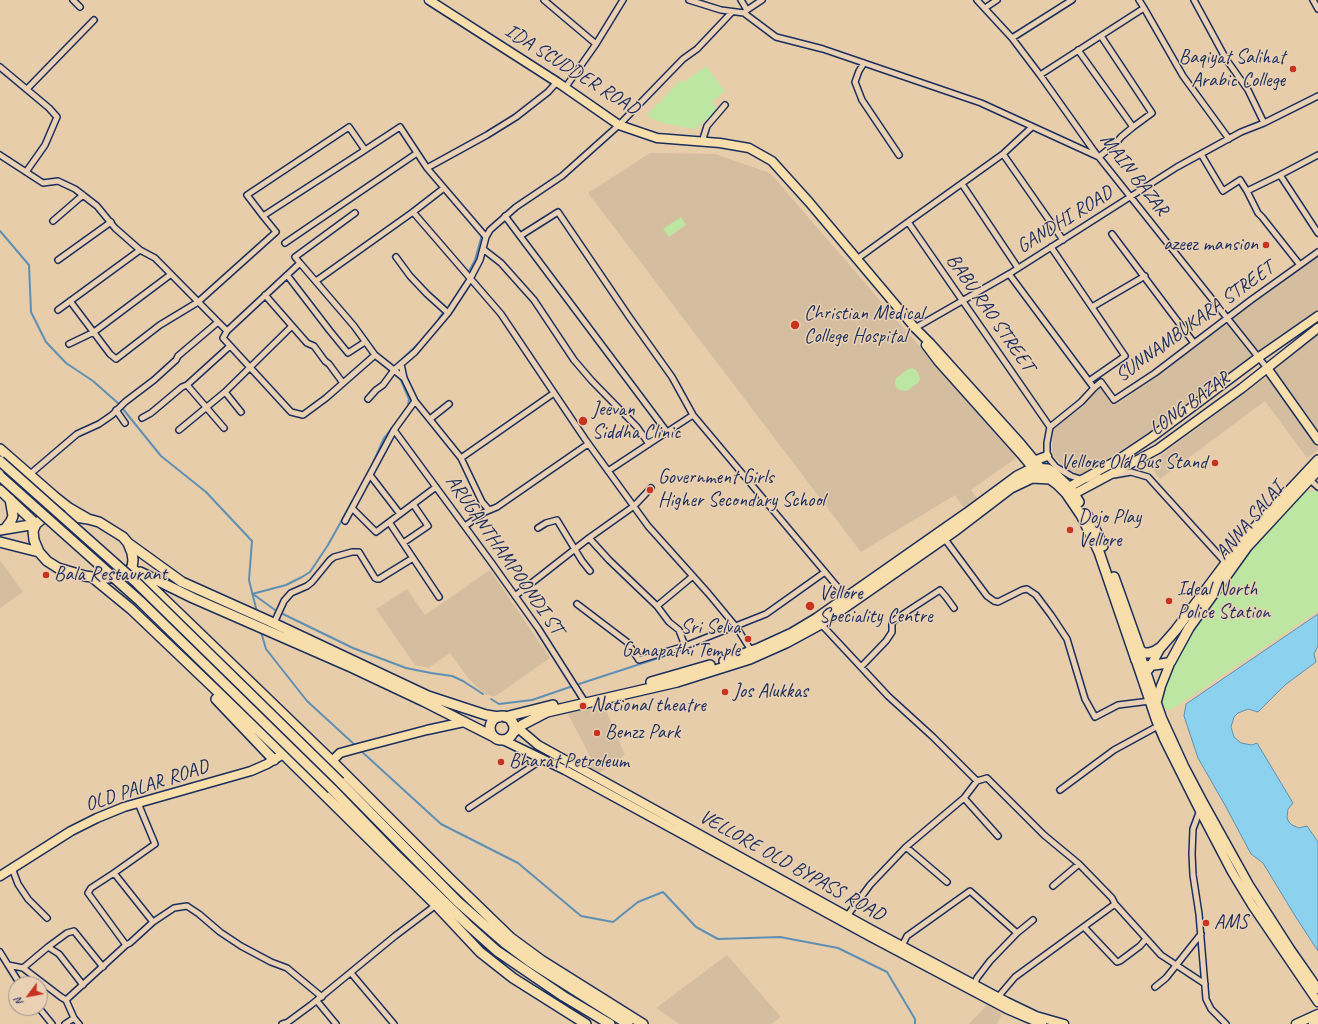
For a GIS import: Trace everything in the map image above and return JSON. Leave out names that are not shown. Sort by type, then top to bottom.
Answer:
[{"type":"highway","points":[[0,449],[54,497],[88,519]]},
{"type":"highway","points":[[0,460],[137,583],[340,782],[458,902],[506,944],[530,962],[628,1024]]},
{"type":"highway","name":"ANNA SALAI","points":[[1161,647],[1244,539],[1318,460]]},
{"type":"highway","points":[[753,654],[817,618],[1034,465],[1048,469],[1072,490],[1095,529],[1106,554],[1140,650],[1149,654],[1161,647]]},
{"type":"highway","name":"ANNA SALAI","points":[[1171,661],[1189,628],[1247,547],[1318,470]]},
{"type":"highway","points":[[0,476],[140,601],[469,926],[497,951],[563,996],[610,1024]]},
{"type":"highway","points":[[132,568],[193,598],[227,612],[270,625],[428,696],[510,724],[584,700],[678,682],[786,643],[821,624],[944,538],[1011,488],[1032,478],[1040,478],[1050,479],[1058,485],[1081,515],[1099,552],[1138,663],[1148,668],[1171,661]]},
{"type":"highway","points":[[0,490],[36,524]]},
{"type":"highway","points":[[3,530],[11,521],[13,516],[10,499]]},
{"type":"highway","points":[[132,568],[122,574],[110,578],[92,577],[71,573],[58,568],[47,561],[39,552],[34,540],[33,531],[36,524],[42,519],[52,516],[69,516],[99,522],[115,531],[128,543],[182,582],[228,603],[497,739],[503,740],[509,738],[510,724]]},
{"type":"highway","points":[[3,530],[36,524]]},
{"type":"highway","points":[[0,542],[39,552]]},
{"type":"highway","points":[[128,543],[133,560],[132,568]]},
{"type":"highway","points":[[132,568],[332,761],[450,880],[512,938],[541,960],[643,1024]]},
{"type":"highway","points":[[92,577],[131,609],[283,754],[436,905],[480,952],[513,978],[586,1024]]},
{"type":"highway","points":[[151,628],[181,663],[274,760]]},
{"type":"highway","points":[[494,737],[491,730],[492,724],[496,718],[510,724],[584,700]]},
{"type":"main road","name":"IDA SCUDDER ROAD","points":[[429,0],[557,82],[620,125],[657,138],[749,148],[772,161],[809,202],[914,328],[938,362],[1034,465]]},
{"type":"main road","points":[[1072,490],[1083,480],[1116,461],[1152,437],[1259,357],[1318,316]]},
{"type":"main road","name":"LONG BAZAR","points":[[1072,490],[1108,476],[1158,449],[1242,388],[1318,328]]},
{"type":"main road","points":[[1267,368],[1318,440]]},
{"type":"main road","points":[[1034,465],[1047,456]]},
{"type":"main road","points":[[1034,465],[1040,478]]},
{"type":"main road","points":[[1034,465],[1050,479]]},
{"type":"main road","points":[[1138,646],[1148,668]]},
{"type":"main road","points":[[1161,647],[1148,668],[1146,681],[1153,702],[1158,726],[1232,872],[1318,1002]]},
{"type":"main road","points":[[1134,655],[1153,702],[1184,766],[1242,874],[1272,922],[1318,989]]},
{"type":"main road","points":[[1153,702],[1171,661]]},
{"type":"main road","points":[[332,761],[340,753],[427,730],[464,722]]},
{"type":"main road","name":"VELLORE OLD BYPASS ROAD","points":[[510,724],[538,745],[568,763],[974,985],[1036,1016],[1064,1024]]},
{"type":"main road","name":"VELLORE OLD BYPASS ROAD","points":[[503,740],[543,759],[667,825],[871,937],[1008,1009],[1042,1024]]},
{"type":"main road","name":"OLD PALAR ROAD","points":[[0,876],[71,831],[97,818],[124,807],[251,771],[283,754]]},
{"type":"main road","points":[[1296,1024],[1318,1014]]},
{"type":"main road","points":[[1313,1024],[1318,1022]]},
{"type":"street","points":[[73,0],[80,7]]},
{"type":"street","points":[[544,0],[596,44]]},
{"type":"street","points":[[565,88],[596,44],[623,0]]},
{"type":"street","points":[[689,0],[732,12],[746,12],[762,0]]},
{"type":"street","points":[[741,0],[746,12],[776,37],[823,49],[981,103],[1099,157],[1117,142],[1120,137],[1152,113],[1101,36]]},
{"type":"street","name":"MAIN BAZAR","points":[[977,0],[1012,38],[1099,157],[1267,368]]},
{"type":"street","points":[[985,8],[997,0]]},
{"type":"street","points":[[1012,38],[1065,2],[1072,0]]},
{"type":"street","points":[[1139,0],[1183,76],[1229,139]]},
{"type":"street","points":[[1194,0],[1226,59],[1248,90],[1264,123]]},
{"type":"street","points":[[1314,0],[1318,9]]},
{"type":"street","points":[[1040,75],[1144,8]]},
{"type":"street","points":[[368,399],[376,390],[384,385],[394,370],[415,352],[448,313],[470,279],[480,260],[486,237],[490,230],[516,207],[562,176],[620,125],[682,59],[697,49],[732,12]]},
{"type":"street","points":[[27,89],[94,20]]},
{"type":"street","points":[[1078,50],[1133,127]]},
{"type":"street","points":[[864,63],[855,82],[857,88],[862,100],[899,154]]},
{"type":"street","points":[[0,67],[49,108],[57,117],[46,145],[26,172]]},
{"type":"street","points":[[426,168],[487,135],[516,117],[548,92],[557,82]]},
{"type":"street","name":"GANDHI ROAD","points":[[914,328],[1009,274],[1177,167],[1241,132],[1264,123],[1318,96]]},
{"type":"street","points":[[702,142],[707,126],[725,105]]},
{"type":"street","points":[[70,301],[110,354],[116,359],[160,325],[198,302],[276,232],[247,195],[349,127],[365,150]]},
{"type":"street","points":[[263,216],[400,127],[426,168],[486,237]]},
{"type":"street","points":[[857,259],[1003,154],[1032,127]]},
{"type":"street","points":[[285,243],[417,153]]},
{"type":"street","points":[[1003,154],[1063,240]]},
{"type":"street","points":[[1201,154],[1223,191],[1240,180],[1258,214],[1300,265]]},
{"type":"street","points":[[0,155],[43,183],[58,181],[84,195],[97,206],[140,250],[154,258],[227,331]]},
{"type":"street","points":[[1247,191],[1318,155]]},
{"type":"street","points":[[1280,175],[1318,233]]},
{"type":"street","points":[[962,184],[1018,268]]},
{"type":"street","points":[[316,281],[444,188]]},
{"type":"street","points":[[53,221],[84,195]]},
{"type":"street","points":[[413,212],[501,314],[588,444],[648,526],[735,626],[753,654]]},
{"type":"street","points":[[520,236],[558,212],[672,377],[693,415],[846,597]]},
{"type":"street","points":[[355,213],[295,257],[375,355],[404,378]]},
{"type":"street","points":[[505,216],[668,432]]},
{"type":"street","points":[[58,260],[111,222]]},
{"type":"street","name":"BABU RAO STREET","points":[[908,222],[1050,427]]},
{"type":"street","points":[[1112,234],[1194,343]]},
{"type":"street","points":[[1051,248],[1125,356],[1089,381]]},
{"type":"street","points":[[483,249],[501,263],[530,296],[574,360],[592,381],[637,427],[649,444]]},
{"type":"street","points":[[58,310],[140,250]]},
{"type":"street","name":"SUNNAMBUKARA STREET","points":[[1009,274],[1094,388],[1101,382],[1114,400],[1155,373],[1318,252]]},
{"type":"street","points":[[396,257],[410,276],[448,313]]},
{"type":"street","points":[[300,262],[227,331],[223,338],[292,412],[303,415],[326,398],[375,355]]},
{"type":"street","points":[[69,344],[94,332],[170,274]]},
{"type":"street","points":[[287,275],[348,354],[365,342]]},
{"type":"street","points":[[1092,307],[1145,276]]},
{"type":"street","points":[[265,295],[307,342],[314,346],[344,383]]},
{"type":"street","points":[[29,475],[77,434],[99,424],[154,380],[176,360],[178,356],[218,322]]},
{"type":"street","points":[[179,430],[225,392],[292,326]]},
{"type":"street","points":[[142,418],[151,413],[182,387],[187,385],[230,346]]},
{"type":"street","points":[[401,364],[404,378],[415,401],[461,458],[482,502],[489,510]]},
{"type":"street","points":[[187,385],[224,428]]},
{"type":"street","points":[[1094,388],[1081,402],[1050,427],[1047,443],[1047,456],[1056,467],[1071,476],[1083,480],[1131,472],[1148,477],[1226,563]]},
{"type":"street","points":[[225,392],[241,412]]},
{"type":"street","points":[[461,458],[554,393]]},
{"type":"street","points":[[345,521],[394,430],[415,401]]},
{"type":"street","points":[[430,419],[449,404]]},
{"type":"street","points":[[116,410],[125,423]]},
{"type":"street","points":[[608,471],[693,415]]},
{"type":"street","name":"ARUGANTHAMPOONDI ST","points":[[394,430],[538,628],[584,700]]},
{"type":"street","points":[[465,526],[489,510],[497,507],[588,444]]},
{"type":"street","points":[[370,475],[400,514]]},
{"type":"street","points":[[1309,479],[1318,487]]},
{"type":"street","points":[[352,508],[376,532],[436,487]]},
{"type":"street","points":[[515,596],[589,538],[634,506],[651,488]]},
{"type":"street","points":[[403,543],[428,526],[413,504]]},
{"type":"street","points":[[538,528],[546,523],[557,520],[590,571]]},
{"type":"street","points":[[389,522],[439,597]]},
{"type":"street","points":[[589,538],[609,560],[657,606],[669,622],[679,630],[685,646]]},
{"type":"street","points":[[944,538],[987,596],[994,601],[998,602],[1027,589],[1036,595],[1067,639],[1085,699],[1095,716],[1118,705],[1153,702]]},
{"type":"street","points":[[270,625],[284,601],[291,593],[312,582],[334,557],[352,552],[359,552],[375,578],[379,579],[413,558]]},
{"type":"street","points":[[577,604],[626,642],[639,660],[685,646],[766,614],[825,572]]},
{"type":"street","points":[[657,606],[692,576]]},
{"type":"street","points":[[861,667],[886,642],[892,632],[892,623],[897,618],[940,590],[954,608]]},
{"type":"street","points":[[821,624],[888,696],[933,737],[977,781]]},
{"type":"street","points":[[1060,790],[1114,750],[1158,726]]},
{"type":"street","points":[[469,808],[543,759]]},
{"type":"street","points":[[847,916],[870,885],[906,847],[964,798],[977,781],[987,778],[1044,835],[1079,864],[1112,898],[1115,904],[1160,955],[1205,984]]},
{"type":"street","points":[[964,798],[998,836]]},
{"type":"street","points":[[126,945],[88,893],[91,888],[155,844],[138,803]]},
{"type":"street","points":[[1200,810],[1193,829],[1192,854],[1193,875],[1201,934],[1206,999],[1208,1004],[1226,1024]]},
{"type":"street","points":[[906,847],[947,882]]},
{"type":"street","points":[[1053,886],[1079,864]]},
{"type":"street","points":[[12,868],[18,884],[28,899],[47,918]]},
{"type":"street","points":[[114,873],[153,922]]},
{"type":"street","points":[[903,944],[907,936],[970,891],[1017,933]]},
{"type":"street","points":[[998,997],[1015,977],[1115,904]]},
{"type":"street","points":[[282,1024],[288,1022],[320,999],[395,936],[436,905]]},
{"type":"street","points":[[66,1000],[153,922],[174,908],[187,906],[220,932],[242,946],[271,962],[287,968],[320,999],[336,1024]]},
{"type":"street","points":[[974,985],[977,978],[990,961],[1017,933],[1033,920]]},
{"type":"street","points":[[1084,927],[1117,962],[1140,946],[1146,939]]},
{"type":"street","points":[[23,968],[48,947],[67,933],[74,930],[103,967]]},
{"type":"street","points":[[1155,987],[1166,978],[1201,934]]},
{"type":"street","points":[[48,947],[59,954],[83,985]]},
{"type":"street","points":[[0,952],[15,976]]},
{"type":"street","points":[[8,965],[23,968],[66,1000],[74,1018],[79,1024]]},
{"type":"street","points":[[351,973],[394,1024]]},
{"type":"street","points":[[46,1016],[52,1024]]},
{"type":"street","points":[[65,1024],[74,1018]]},
{"type":"shaded area","name":"Christian Medical College Hospital","points":[[650,153],[715,154],[770,173],[1016,458],[971,490],[979,501],[965,510],[955,495],[861,552],[588,193]]},
{"type":"shaded area","points":[[1318,255],[1318,311],[1258,352],[1232,318]]},
{"type":"shaded area","points":[[1226,324],[1253,357],[1144,437],[1080,475],[1064,468],[1052,454],[1053,429],[1100,388],[1114,406],[1148,383]]},
{"type":"shaded area","points":[[1318,331],[1318,435],[1271,368]]},
{"type":"shaded area","points":[[1268,376],[1318,444],[1318,450],[1307,458],[1265,401],[1160,479],[1149,464]]},
{"type":"shaded area","points":[[0,560],[23,592],[0,608]]},
{"type":"shaded area","points":[[490,570],[550,658],[494,697],[485,694],[468,678],[450,653],[428,668],[415,665],[376,609],[407,589],[425,615]]},
{"type":"shaded area","name":"Benzz Park","points":[[602,701],[625,755],[598,774],[584,763],[591,758],[567,712]]},
{"type":"shaded area","points":[[727,955],[781,1017],[771,1024],[679,1024],[656,1008]]},
{"type":"shaded area","points":[[987,1005],[1002,1014],[997,1024],[969,1024]]},
{"type":"green space","points":[[706,66],[725,91],[712,102],[718,110],[695,129],[654,120],[647,114],[680,80],[684,82]]},
{"type":"green space","points":[[681,217],[686,225],[669,237],[663,229]]},
{"type":"green space","points":[[912,368],[916,370],[919,375],[920,379],[918,383],[906,391],[900,390],[895,384],[896,378],[908,369]]},
{"type":"green space","points":[[1308,491],[1318,491],[1318,611],[1171,710],[1165,709],[1160,698],[1171,672],[1184,646],[1210,605],[1251,551],[1291,508],[1298,498]]},
{"type":"water","points":[[1318,614],[1318,646],[1314,654],[1316,662],[1285,685],[1258,712],[1248,709],[1238,713],[1234,717],[1231,727],[1234,737],[1241,743],[1252,745],[1257,743],[1293,803],[1288,809],[1287,818],[1289,822],[1299,828],[1307,826],[1318,842],[1318,951],[1263,863],[1251,854],[1198,758],[1184,716],[1186,704]]},
{"type":"waterway","points":[[0,231],[29,265],[31,312],[46,342],[66,363],[93,381],[119,404]]},
{"type":"waterway","points":[[468,273],[475,260],[482,235]]},
{"type":"waterway","points":[[433,327],[442,314]]},
{"type":"waterway","points":[[398,367],[397,364],[421,341]]},
{"type":"waterway","points":[[400,378],[409,399],[408,406],[402,414]]},
{"type":"waterway","points":[[123,409],[161,456],[206,492],[252,541],[249,580],[257,612]]},
{"type":"waterway","points":[[373,463],[384,438],[400,418]]},
{"type":"waterway","points":[[252,594],[286,585],[310,572],[328,545],[353,500]]},
{"type":"waterway","points":[[253,594],[275,610]]},
{"type":"waterway","points":[[283,614],[353,648],[406,668],[452,676],[483,694]]},
{"type":"waterway","points":[[261,632],[266,649],[307,701],[355,745]]},
{"type":"waterway","points":[[579,684],[680,651],[709,639]]},
{"type":"waterway","points":[[491,699],[499,704],[532,700],[570,687]]},
{"type":"waterway","points":[[360,750],[441,824],[518,863],[581,916],[613,922],[638,902],[663,892],[696,927],[718,939],[780,937],[838,948],[887,972],[915,1019],[915,1024]]},
{"type":"place","name":"Baqiyat Salihat Arabic College","points":[[1293,69]]},
{"type":"place","name":"azeez mansion","points":[[1266,245]]},
{"type":"place","name":"Christian Medical College Hospital","points":[[795,325]]},
{"type":"place","name":"Jeevan Siddha Clinic","points":[[583,421]]},
{"type":"place","name":"Vellore Old Bus Stand","points":[[1215,463]]},
{"type":"place","name":"Government Girls Higher Secondary School","points":[[650,490]]},
{"type":"place","name":"Dojo Play Vellore","points":[[1070,530]]},
{"type":"place","name":"Bala Restaurant","points":[[46,575]]},
{"type":"place","name":"Ideal North Police Station","points":[[1169,601]]},
{"type":"place","name":"Vellore Speciality Centre","points":[[810,606]]},
{"type":"place","name":"Sri Selva Ganapathi Temple","points":[[748,639]]},
{"type":"place","name":"Jos Alukkas","points":[[725,692]]},
{"type":"place","name":"National theatre","points":[[583,706]]},
{"type":"place","name":"Benzz Park","points":[[597,733]]},
{"type":"place","name":"Bharat Petroleum","points":[[501,762]]},
{"type":"place","name":"AMS","points":[[1206,923]]}]
